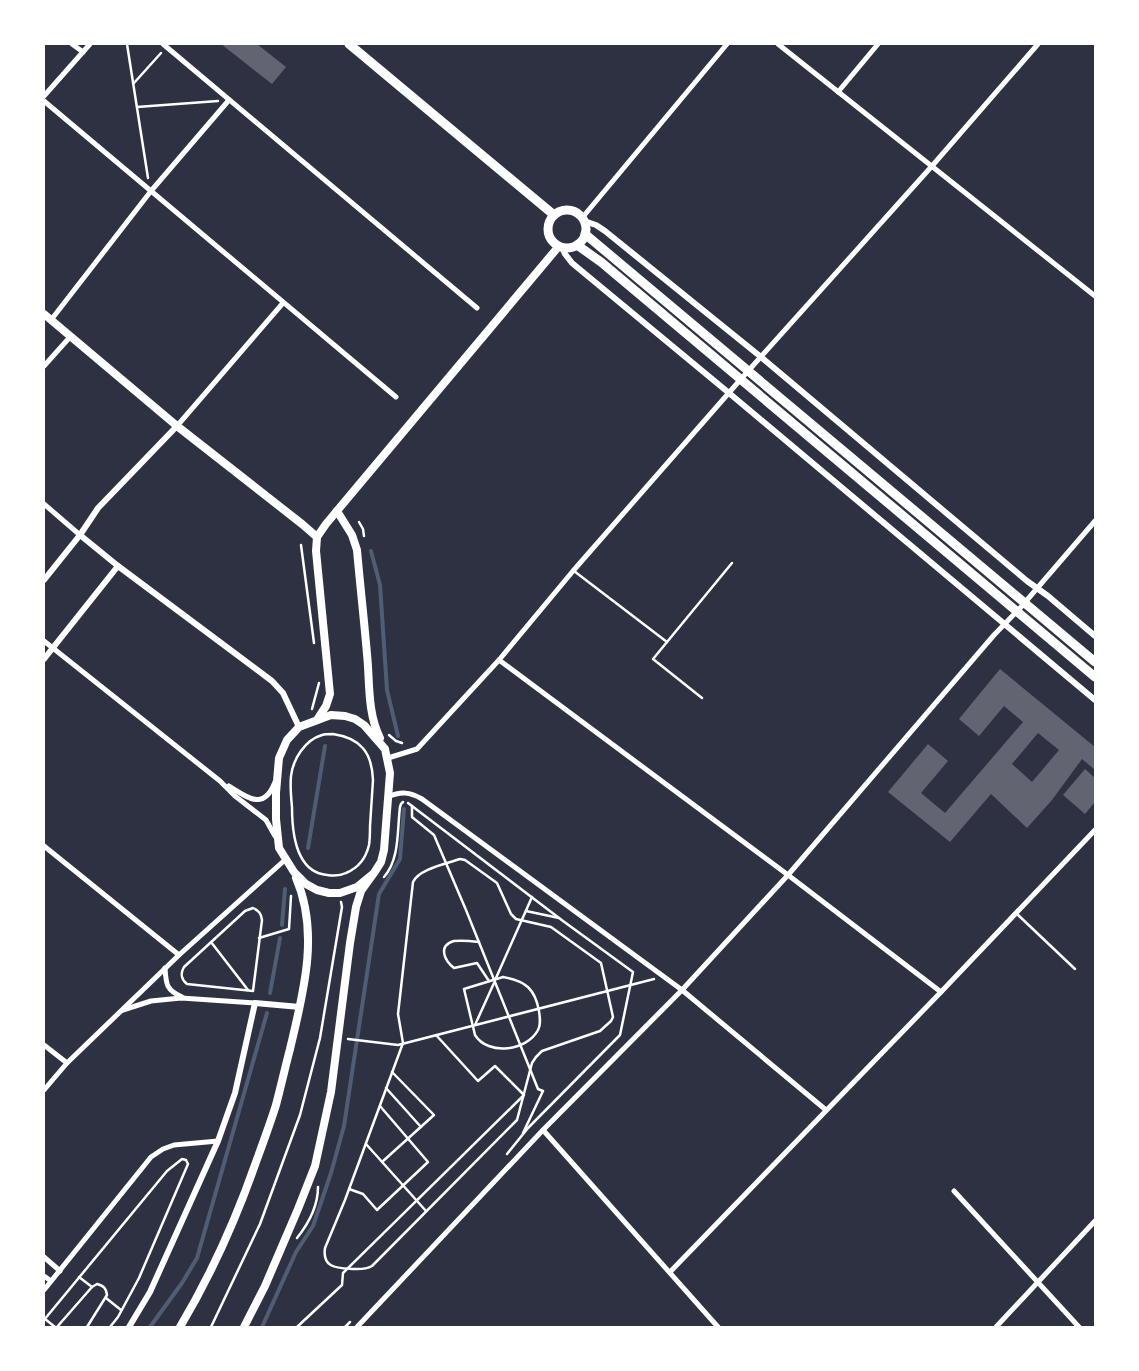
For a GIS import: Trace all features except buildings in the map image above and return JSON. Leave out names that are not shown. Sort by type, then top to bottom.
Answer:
[{"type":"main road","points":[[348,44],[554,215]]},
{"type":"main road","points":[[566,210],[575,212],[583,219],[586,226],[585,234],[578,245],[567,248],[560,247],[550,240],[547,229],[550,219],[558,212],[566,210]]},
{"type":"main road","points":[[585,234],[1095,662]]},
{"type":"main road","points":[[578,245],[601,262],[1095,677]]},
{"type":"main road","points":[[317,720],[326,706],[330,694],[316,551],[317,537],[560,247]]},
{"type":"main road","points":[[44,314],[177,426],[317,537]]},
{"type":"main road","points":[[244,1327],[265,1286],[315,1166],[331,1092],[356,907],[361,891],[381,862],[384,850],[390,773],[388,758],[371,712],[368,656],[356,550],[352,535],[337,511]]},
{"type":"main road","points":[[180,1327],[218,1255],[242,1203],[276,1106],[300,1007],[309,934],[306,907],[301,889],[294,872],[279,848],[276,793],[279,758],[287,740],[299,727],[331,715],[345,716],[364,725],[385,749]]},
{"type":"main road","points":[[294,872],[306,884],[317,890],[329,893],[340,893],[357,886],[374,874]]},
{"type":"street","points":[[72,44],[83,52]]},
{"type":"street","points":[[44,96],[90,44]]},
{"type":"street","points":[[727,44],[583,219],[605,230],[761,357],[1095,636]]},
{"type":"street","points":[[778,44],[1095,296]]},
{"type":"street","points":[[838,92],[878,44]]},
{"type":"street","points":[[388,758],[417,749],[498,660],[741,379],[932,166],[1038,44]]},
{"type":"street","points":[[165,45],[477,308]]},
{"type":"street","points":[[51,320],[150,191],[229,100]]},
{"type":"street","points":[[44,101],[396,397]]},
{"type":"street","points":[[560,247],[572,263],[1095,700]]},
{"type":"street","points":[[44,580],[80,535],[98,508],[177,426],[283,303]]},
{"type":"street","points":[[44,366],[70,337]]},
{"type":"street","points":[[44,504],[118,566],[272,681],[283,693],[299,727]]},
{"type":"street","points":[[357,1327],[543,1130],[682,990],[788,875],[1095,521]]},
{"type":"street","points":[[44,659],[118,566]]},
{"type":"street","points":[[44,641],[266,820],[274,832],[279,848]]},
{"type":"street","points":[[498,660],[788,875],[941,992]]},
{"type":"street","points":[[220,781],[248,798],[262,799],[268,795],[272,787],[279,758]]},
{"type":"street","points":[[388,797],[399,792],[411,793],[422,799],[682,990],[826,1110]]},
{"type":"street","points":[[670,1272],[1095,830]]},
{"type":"street","points":[[44,846],[179,955]]},
{"type":"street","points":[[44,1090],[66,1063],[165,968],[286,859]]},
{"type":"street","points":[[165,968],[166,982],[172,993],[184,998]]},
{"type":"street","points":[[120,1012],[151,1001],[184,998],[300,1007]]},
{"type":"street","points":[[129,1327],[150,1292],[218,1141],[234,1093],[255,1003]]},
{"type":"street","points":[[44,1046],[66,1063]]},
{"type":"street","points":[[543,1130],[718,1327]]},
{"type":"street","points":[[44,1290],[151,1158],[163,1149],[174,1145],[218,1141]]},
{"type":"street","points":[[954,1191],[1079,1327]]},
{"type":"street","points":[[996,1327],[1095,1221]]},
{"type":"street","points":[[44,1257],[60,1270]]},
{"type":"street","points":[[44,1276],[51,1282]]},
{"type":"lane","points":[[702,698],[653,659],[732,564]]},
{"type":"lane","points":[[573,571],[667,642]]},
{"type":"lane","points":[[1016,913],[1075,969]]},
{"type":"path","points":[[127,44],[150,191]]},
{"type":"path","points":[[134,83],[165,45]]},
{"type":"path","points":[[137,107],[229,100]]},
{"type":"path","points":[[301,545],[314,646]]},
{"type":"path","points":[[309,723],[319,683]]},
{"type":"path","points":[[333,734],[356,741],[370,758],[373,770],[369,844],[360,864],[344,875],[324,875],[316,872],[302,858],[294,842],[292,831],[291,774],[296,759],[303,747],[322,735],[333,734]]},
{"type":"path","points":[[381,881],[394,860],[401,804],[406,802],[632,972],[620,1035],[521,1137],[506,1155]]},
{"type":"path","points":[[412,806],[412,816],[434,835],[495,980],[538,1089],[543,1091],[521,1137]]},
{"type":"path","points":[[460,859],[465,860],[497,883],[516,919],[551,927],[601,963],[613,1017],[600,1031],[542,1051],[536,1056],[530,1070],[517,1120],[372,1266],[366,1270],[334,1268],[328,1263],[324,1255],[325,1248],[403,1044],[398,1014],[413,882],[415,877],[421,873],[445,864],[460,859]]},
{"type":"path","points":[[259,938],[289,929],[291,896]]},
{"type":"path","points":[[474,1025],[532,897]]},
{"type":"path","points":[[211,1327],[260,1224],[300,1116],[320,1038],[342,907],[341,902]]},
{"type":"path","points":[[253,908],[258,910],[261,915],[253,991],[187,984],[182,980],[181,976],[184,967],[211,942],[245,911],[253,908]]},
{"type":"path","points":[[526,911],[560,919]]},
{"type":"path","points":[[211,942],[248,990]]},
{"type":"path","points":[[478,942],[452,942],[447,945],[444,958],[454,968],[477,964],[490,981]]},
{"type":"path","points":[[503,977],[516,979],[528,986],[534,994],[540,1019],[540,1028],[528,1041],[520,1045],[498,1049],[488,1047],[478,1041],[475,1036],[474,1025],[464,989],[490,981],[503,977]]},
{"type":"path","points":[[347,1039],[398,1045],[663,977]]},
{"type":"path","points":[[436,1035],[478,1081],[496,1066],[524,1095]]},
{"type":"path","points":[[382,1162],[434,1115],[392,1072]]},
{"type":"path","points":[[386,1088],[421,1127]]},
{"type":"path","points":[[296,1327],[342,1286],[343,1273],[524,1095]]},
{"type":"path","points":[[349,1189],[363,1194],[378,1210],[428,1162],[380,1106]]},
{"type":"path","points":[[366,1144],[426,1211]]},
{"type":"path","points":[[87,1327],[107,1295],[107,1290],[97,1284],[92,1287],[56,1327],[44,1320],[167,1171],[182,1160],[186,1160],[188,1164],[139,1278],[110,1327]]},
{"type":"path","points":[[294,1242],[308,1224],[318,1197],[318,1182]]},
{"type":"path","points":[[80,1277],[92,1287]]},
{"type":"path","points":[[106,1298],[121,1310]]},
{"type":"path","points":[[345,1327],[352,1320]]},
{"type":"waterway","points":[[371,551],[380,585],[387,690],[398,736]]},
{"type":"waterway","points":[[308,848],[325,746]]},
{"type":"waterway","points":[[262,1327],[296,1252],[313,1226],[344,1126],[379,894],[400,859],[404,809]]},
{"type":"waterway","points":[[282,925],[285,889]]},
{"type":"waterway","points":[[270,993],[280,938]]},
{"type":"waterway","points":[[150,1327],[182,1283],[197,1258],[267,1013]]}]
